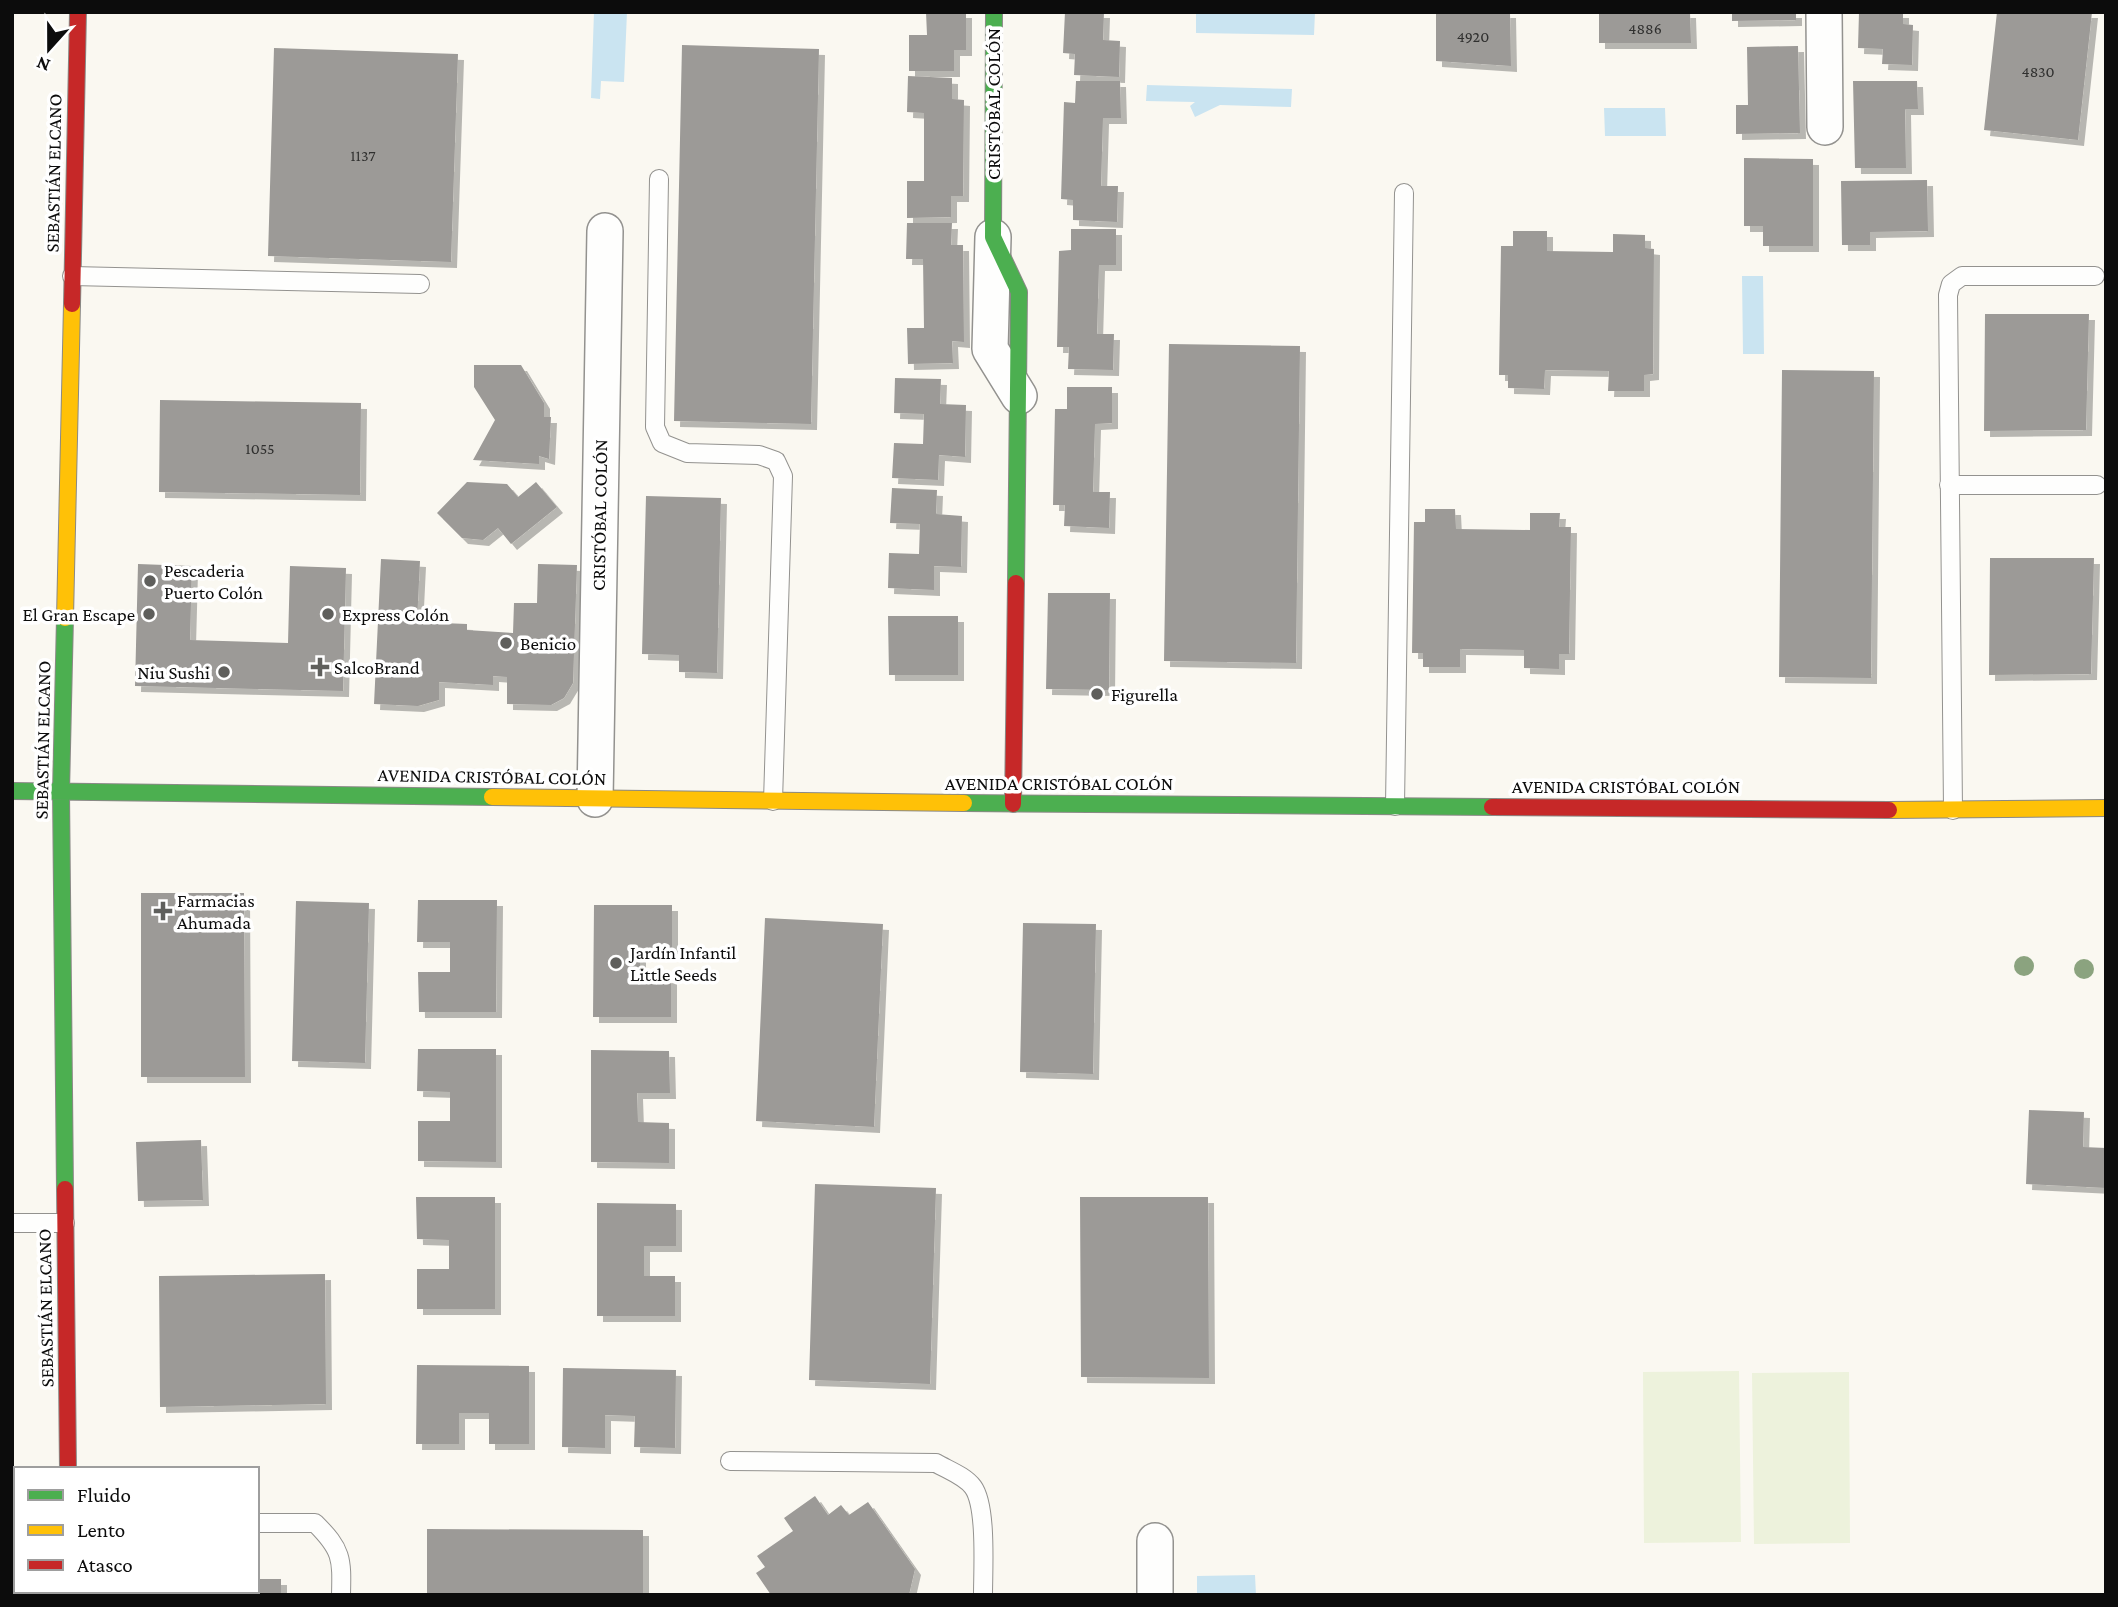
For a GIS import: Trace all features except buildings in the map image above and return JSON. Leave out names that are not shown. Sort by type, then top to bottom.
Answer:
[{"type":"street","name":"SEBASTIÁN ELCANO","points":[[68,1467],[61,792],[78,12]]},
{"type":"street","name":"CRISTÓBAL COLÓN","points":[[994,12],[990,349],[1018,396],[1013,804]]},
{"type":"street","points":[[1824,12],[1825,127]]},
{"type":"street","name":"CRISTÓBAL COLÓN","points":[[595,799],[606,231]]},
{"type":"street","name":"AVENIDA CRISTÓBAL COLÓN","points":[[12,791],[1013,804],[1953,810],[2106,808]]},
{"type":"street","points":[[1154,1541],[1155,1595]]},
{"type":"lane","points":[[659,179],[655,427],[662,443],[676,450],[687,453],[759,455],[776,461],[783,476],[773,801]]},
{"type":"lane","points":[[1395,806],[1404,193]]},
{"type":"lane","points":[[72,276],[420,284]]},
{"type":"lane","points":[[1953,810],[1948,295],[1951,284],[1962,276],[2095,276]]},
{"type":"lane","points":[[1950,485],[2097,485]]},
{"type":"lane","points":[[12,1223],[65,1223]]},
{"type":"lane","points":[[730,1461],[936,1463],[959,1476],[973,1488],[981,1510],[983,1595]]},
{"type":"lane","points":[[259,1523],[315,1523],[333,1541],[342,1563],[341,1595]]},
{"type":"green space","points":[[1739,1371],[1741,1542],[1644,1543],[1643,1372]]},
{"type":"green space","points":[[1849,1372],[1850,1543],[1754,1544],[1752,1373]]},
{"type":"water","points":[[594,12],[627,12],[624,82],[601,81],[600,99],[591,98]]},
{"type":"water","points":[[1196,12],[1315,12],[1314,35],[1196,33]]},
{"type":"water","points":[[1147,85],[1292,89],[1291,107],[1220,105],[1195,117],[1190,106],[1195,102],[1146,101]]},
{"type":"water","points":[[1604,108],[1665,108],[1666,136],[1605,136]]},
{"type":"water","points":[[1742,276],[1763,276],[1764,354],[1743,354]]},
{"type":"water","points":[[1255,1575],[1256,1595],[1197,1595],[1197,1576]]},
{"type":"traffic: fast","points":[[994,12],[993,237],[1019,292],[1016,583]]},
{"type":"traffic: fast","points":[[65,618],[61,792],[65,1189]]},
{"type":"traffic: fast","points":[[12,791],[492,797]]},
{"type":"traffic: fast","points":[[964,803],[1492,807]]},
{"type":"traffic: slow","points":[[65,618],[72,304]]},
{"type":"traffic: slow","points":[[492,797],[964,803]]},
{"type":"traffic: slow","points":[[1889,810],[2106,808]]},
{"type":"traffic: jam","points":[[72,304],[78,12]]},
{"type":"traffic: jam","points":[[1013,804],[1016,583]]},
{"type":"traffic: jam","points":[[1492,807],[1889,810]]},
{"type":"traffic: jam","points":[[65,1189],[68,1467]]},
{"type":"place","name":"Pescaderia Puerto Colón","points":[[150,581]]},
{"type":"place","name":"El Gran Escape","points":[[149,614]]},
{"type":"place","name":"Express Colón","points":[[328,614]]},
{"type":"place","name":"Benicio","points":[[506,643]]},
{"type":"place","name":"SalcoBrand","points":[[320,667]]},
{"type":"place","name":"Niu Sushi","points":[[224,672]]},
{"type":"place","name":"Figurella","points":[[1097,694]]},
{"type":"place","name":"Farmacias Ahumada","points":[[163,911]]},
{"type":"place","name":"Jardín Infantil Little Seeds","points":[[616,963]]}]
